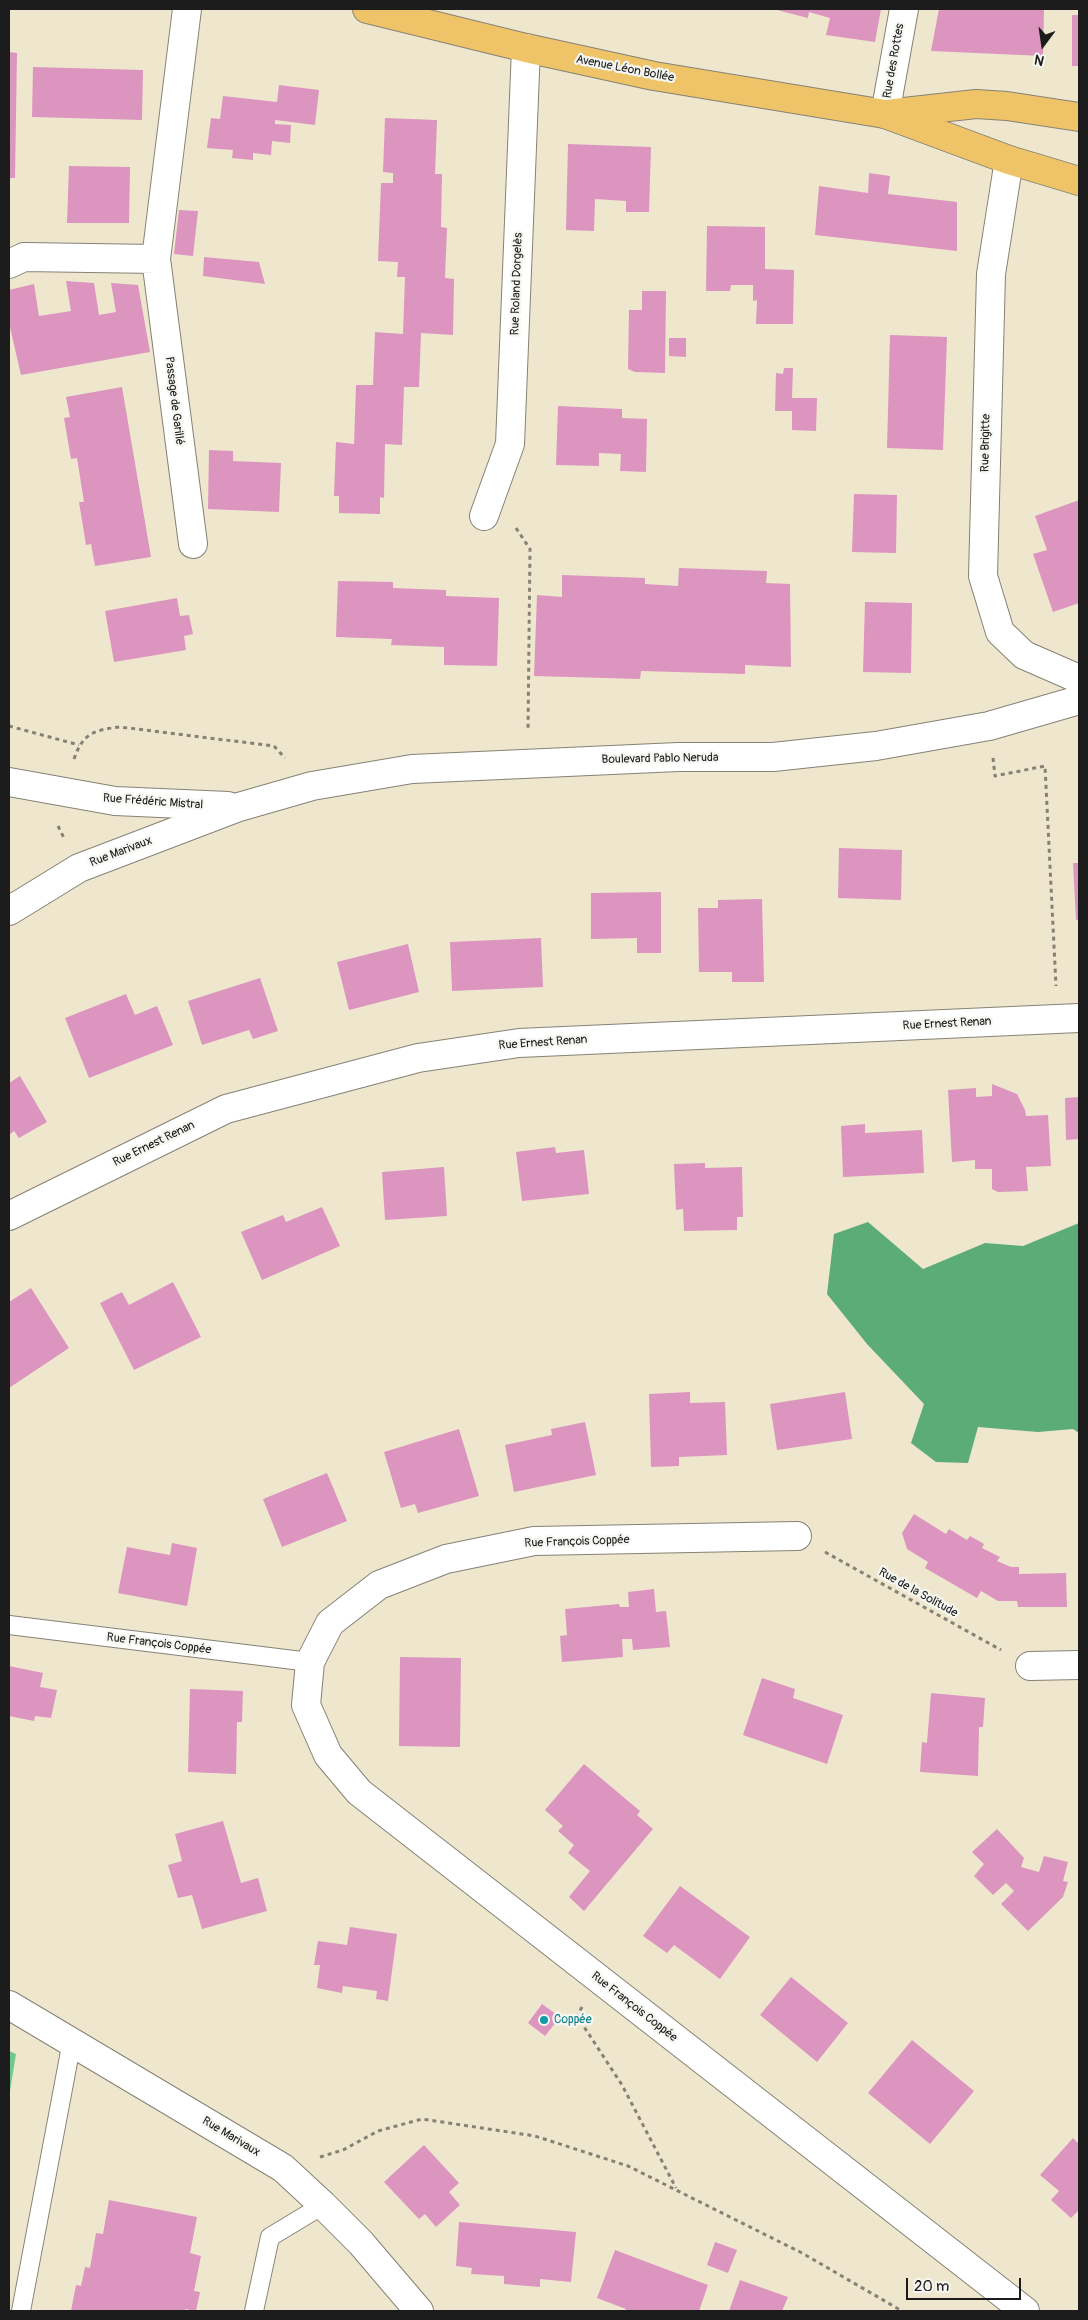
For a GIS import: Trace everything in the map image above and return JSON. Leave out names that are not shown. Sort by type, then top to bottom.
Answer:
[{"type":"main road","name":"Avenue Léon Bollée","points":[[368,9],[526,48],[654,76],[885,114],[1009,160],[1079,181]]},
{"type":"main road","name":"Avenue Léon Bollée","points":[[885,114],[976,104],[1007,106],[1079,117]]},
{"type":"street","name":"Passage de Garillé","points":[[187,9],[156,259],[193,544]]},
{"type":"street","name":"Rue des Rottes","points":[[885,114],[904,9]]},
{"type":"street","name":"Rue Roland Dorgelès","points":[[484,516],[510,444],[526,48]]},
{"type":"street","name":"Rue Brigitte","points":[[1009,160],[991,274],[983,576],[1000,632],[1024,655],[1079,679]]},
{"type":"street","points":[[9,264],[24,257],[156,259]]},
{"type":"street","name":"Boulevard Pablo Neruda","points":[[240,807],[312,786],[412,769],[678,757],[773,757],[876,746],[989,726],[1079,700]]},
{"type":"street","name":"Rue Frédéric Mistral","points":[[9,782],[115,801],[240,807]]},
{"type":"street","name":"Rue Marivaux","points":[[9,911],[79,868],[240,807]]},
{"type":"street","name":"Rue Ernest Renan","points":[[9,1216],[226,1109],[418,1058],[519,1043],[1068,1018]]},
{"type":"street","name":"Rue François Coppée","points":[[797,1536],[534,1541],[446,1559],[380,1585],[330,1623],[310,1662],[306,1705],[328,1755],[359,1792],[1024,2311]]},
{"type":"street","points":[[1030,1666],[1079,1665]]},
{"type":"street","name":"Rue Marivaux","points":[[9,2005],[283,2168],[362,2243],[420,2311]]},
{"type":"lane","name":"Rue François Coppée","points":[[9,1625],[310,1662]]},
{"type":"lane","points":[[21,2311],[72,2041]]},
{"type":"lane","points":[[254,2311],[270,2237],[323,2205]]},
{"type":"path","points":[[493,491],[530,549],[527,763]]},
{"type":"path","points":[[9,726],[79,745]]},
{"type":"path","points":[[989,726],[995,776],[1045,766],[1068,1018]]},
{"type":"path","points":[[79,868],[58,826],[62,792],[79,745],[88,735],[98,729],[120,727],[274,746],[312,786]]},
{"type":"path","name":"Rue de la Solitude","points":[[797,1536],[1030,1666]]},
{"type":"path","points":[[598,1978],[577,2016],[622,2085],[677,2190]]},
{"type":"path","points":[[283,2168],[343,2150],[378,2131],[422,2119],[535,2136],[628,2166],[802,2253],[902,2311]]},
{"type":"green space","points":[[868,1222],[923,1269],[985,1243],[1023,1246],[1079,1223],[1079,1433],[1073,1429],[1038,1432],[978,1427],[968,1463],[936,1462],[911,1443],[924,1404],[867,1344],[827,1294],[834,1234]]},
{"type":"green space","points":[[9,2051],[16,2054],[9,2097]]},
{"type":"building","points":[[773,9],[881,9],[875,42],[826,35],[830,18],[809,12],[808,18]]},
{"type":"building","points":[[939,9],[1044,9],[1043,56],[931,51]]},
{"type":"building","points":[[1072,15],[1079,15],[1079,66],[1072,66]]},
{"type":"building","points":[[9,52],[17,53],[15,178],[9,178]]},
{"type":"building","points":[[33,67],[143,70],[142,120],[32,117]]},
{"type":"building","points":[[279,85],[319,90],[315,125],[275,120],[275,124],[291,125],[290,143],[272,141],[271,155],[253,153],[253,160],[232,158],[233,150],[207,148],[211,118],[220,119],[223,96],[277,102]]},
{"type":"building","points":[[385,118],[437,120],[435,174],[442,174],[441,227],[447,228],[445,278],[454,279],[453,335],[421,333],[419,387],[404,387],[402,445],[385,444],[384,498],[380,497],[380,514],[339,513],[339,496],[334,496],[336,442],[354,444],[356,385],[373,385],[375,332],[403,334],[405,277],[397,277],[398,262],[378,261],[381,183],[393,183],[393,173],[383,172]]},
{"type":"building","points":[[568,144],[651,147],[649,212],[626,212],[626,201],[595,199],[594,231],[566,230]]},
{"type":"building","points":[[69,166],[130,167],[129,223],[67,223]]},
{"type":"building","points":[[869,173],[890,176],[888,194],[957,202],[957,251],[815,235],[819,186],[868,193]]},
{"type":"building","points":[[179,210],[198,211],[193,256],[174,254]]},
{"type":"building","points":[[707,226],[765,227],[765,269],[794,270],[793,324],[756,324],[757,300],[753,301],[753,285],[731,285],[730,291],[706,291]]},
{"type":"building","points":[[204,257],[259,262],[265,284],[203,276]]},
{"type":"building","points":[[66,281],[94,283],[99,315],[116,312],[111,283],[138,285],[150,352],[21,375],[9,323],[9,290],[34,284],[39,316],[71,311]]},
{"type":"building","points":[[642,291],[666,291],[665,373],[635,372],[628,369],[629,310],[642,310]]},
{"type":"building","points":[[890,335],[947,337],[943,450],[887,448]]},
{"type":"building","points":[[669,338],[686,338],[686,357],[669,356]]},
{"type":"building","points":[[784,368],[793,368],[792,398],[817,398],[816,431],[792,430],[792,411],[775,411],[776,373],[783,374]]},
{"type":"building","points":[[122,387],[151,557],[95,566],[91,544],[86,545],[79,502],[84,502],[77,458],[71,459],[64,418],[70,417],[66,397]]},
{"type":"building","points":[[558,406],[622,409],[622,418],[647,419],[646,472],[620,471],[621,454],[599,453],[599,466],[556,465]]},
{"type":"building","points":[[209,450],[233,451],[233,461],[281,463],[279,512],[208,509]]},
{"type":"building","points":[[854,494],[897,495],[896,553],[852,552]]},
{"type":"building","points":[[1079,500],[1079,603],[1053,612],[1033,554],[1047,550],[1035,516]]},
{"type":"building","points":[[679,568],[767,571],[766,583],[790,584],[791,667],[745,665],[745,674],[641,671],[640,679],[534,676],[537,595],[562,597],[562,575],[645,578],[645,584],[678,586]]},
{"type":"building","points":[[338,581],[393,582],[393,588],[446,590],[446,596],[499,598],[497,666],[444,665],[444,647],[391,645],[392,639],[336,637]]},
{"type":"building","points":[[177,598],[180,616],[189,615],[193,634],[184,636],[186,650],[114,662],[105,611]]},
{"type":"building","points":[[865,602],[912,603],[911,673],[863,672]]},
{"type":"building","points":[[839,848],[902,850],[901,900],[838,898]]},
{"type":"building","points":[[1073,863],[1079,863],[1079,920],[1076,920]]},
{"type":"building","points":[[661,892],[661,953],[637,953],[637,938],[591,939],[591,893]]},
{"type":"building","points":[[762,899],[764,982],[732,982],[732,972],[699,972],[698,908],[718,908],[718,900]]},
{"type":"building","points":[[541,938],[543,987],[452,991],[450,942]]},
{"type":"building","points":[[408,944],[419,992],[349,1010],[337,962]]},
{"type":"building","points":[[260,978],[278,1031],[253,1039],[249,1030],[202,1045],[188,1001]]},
{"type":"building","points":[[126,994],[135,1015],[157,1006],[173,1045],[89,1078],[65,1018]]},
{"type":"building","points":[[20,1076],[47,1122],[19,1138],[14,1131],[9,1135],[9,1083]]},
{"type":"building","points":[[992,1084],[1017,1094],[1026,1116],[1048,1115],[1051,1166],[1026,1167],[1028,1191],[998,1192],[992,1189],[992,1169],[975,1169],[975,1160],[952,1162],[948,1090],[976,1088],[976,1097],[992,1096]]},
{"type":"building","points":[[1079,1097],[1079,1139],[1066,1140],[1065,1098]]},
{"type":"building","points":[[865,1124],[865,1133],[922,1130],[924,1173],[843,1177],[841,1126]]},
{"type":"building","points":[[555,1147],[556,1153],[584,1150],[589,1194],[522,1201],[516,1152]]},
{"type":"building","points":[[705,1163],[705,1168],[742,1167],[743,1217],[737,1217],[737,1230],[684,1231],[683,1209],[676,1210],[674,1164]]},
{"type":"building","points":[[444,1167],[447,1216],[385,1220],[382,1172]]},
{"type":"building","points":[[322,1207],[340,1246],[262,1280],[241,1232],[283,1215],[286,1222]]},
{"type":"building","points":[[173,1282],[201,1337],[134,1370],[100,1303],[122,1292],[129,1305]]},
{"type":"building","points":[[31,1288],[69,1348],[9,1388],[9,1302]]},
{"type":"building","points":[[690,1392],[690,1403],[725,1402],[727,1455],[679,1457],[679,1466],[651,1467],[649,1394]]},
{"type":"building","points":[[845,1392],[852,1439],[777,1450],[770,1404]]},
{"type":"building","points":[[585,1422],[596,1475],[514,1492],[505,1445],[552,1435],[551,1429]]},
{"type":"building","points":[[459,1429],[479,1496],[418,1513],[415,1504],[401,1508],[384,1452]]},
{"type":"building","points":[[327,1473],[347,1521],[282,1547],[263,1499]]},
{"type":"building","points":[[914,1514],[946,1534],[949,1529],[967,1540],[970,1536],[984,1544],[982,1548],[1000,1557],[997,1561],[1011,1567],[1019,1567],[1019,1574],[1066,1573],[1067,1607],[1018,1607],[1017,1601],[998,1601],[981,1591],[977,1598],[925,1568],[928,1562],[907,1549],[902,1533]]},
{"type":"building","points":[[172,1543],[197,1548],[187,1606],[118,1593],[127,1547],[170,1555]]},
{"type":"building","points":[[654,1589],[656,1612],[666,1611],[670,1647],[633,1650],[632,1639],[622,1639],[623,1657],[562,1662],[560,1636],[567,1635],[565,1609],[619,1604],[620,1607],[629,1607],[628,1592]]},
{"type":"building","points":[[400,1657],[461,1658],[460,1747],[399,1746]]},
{"type":"building","points":[[9,1666],[43,1673],[40,1687],[57,1690],[51,1718],[35,1716],[34,1721],[9,1716]]},
{"type":"building","points":[[762,1678],[795,1689],[793,1698],[843,1715],[827,1764],[743,1735]]},
{"type":"building","points":[[190,1689],[243,1691],[242,1722],[237,1722],[236,1774],[188,1772]]},
{"type":"building","points":[[931,1693],[985,1698],[983,1727],[979,1727],[978,1776],[920,1772],[922,1742],[927,1743]]},
{"type":"building","points":[[584,1764],[640,1811],[637,1815],[653,1829],[584,1911],[569,1897],[590,1871],[568,1853],[574,1845],[558,1831],[563,1826],[545,1810]]},
{"type":"building","points":[[223,1821],[241,1883],[258,1878],[267,1911],[202,1929],[192,1895],[178,1898],[168,1865],[182,1861],[175,1834]]},
{"type":"building","points":[[997,1829],[1024,1858],[1021,1867],[1039,1872],[1044,1856],[1068,1862],[1063,1881],[1068,1882],[1063,1897],[1028,1931],[1001,1904],[1014,1891],[1006,1883],[993,1895],[974,1876],[984,1864],[972,1852]]},
{"type":"building","points":[[680,1886],[750,1937],[720,1979],[674,1945],[667,1953],[643,1936]]},
{"type":"building","points":[[350,1927],[397,1934],[388,2001],[376,1999],[377,1991],[343,1986],[342,1993],[317,1988],[320,1965],[314,1965],[318,1941],[347,1945]]},
{"type":"building","points":[[791,1977],[848,2023],[817,2062],[760,2015]]},
{"type":"building","name":"Coppée","points":[[542,2004],[560,2017],[545,2036],[528,2023]]},
{"type":"building","points":[[912,2040],[974,2091],[930,2144],[868,2093]]},
{"type":"building","points":[[1073,2138],[1079,2144],[1079,2210],[1071,2218],[1051,2200],[1059,2191],[1040,2175]]},
{"type":"building","points":[[424,2145],[459,2183],[449,2192],[460,2205],[436,2227],[425,2214],[419,2219],[384,2182]]},
{"type":"building","points":[[109,2200],[197,2217],[190,2253],[201,2256],[194,2291],[200,2292],[196,2311],[185,2309],[185,2311],[71,2311],[76,2285],[81,2286],[85,2267],[90,2268],[96,2233],[103,2234]]},
{"type":"building","points":[[459,2222],[576,2232],[571,2282],[540,2279],[540,2287],[504,2284],[504,2276],[471,2274],[472,2268],[456,2266]]},
{"type":"building","points":[[715,2242],[737,2250],[728,2273],[707,2265]]},
{"type":"building","points":[[615,2250],[708,2285],[699,2311],[625,2311],[626,2309],[597,2298]]},
{"type":"building","points":[[740,2280],[788,2297],[782,2311],[729,2311]]},
{"type":"place","name":"Coppée","points":[[544,2020]]}]
